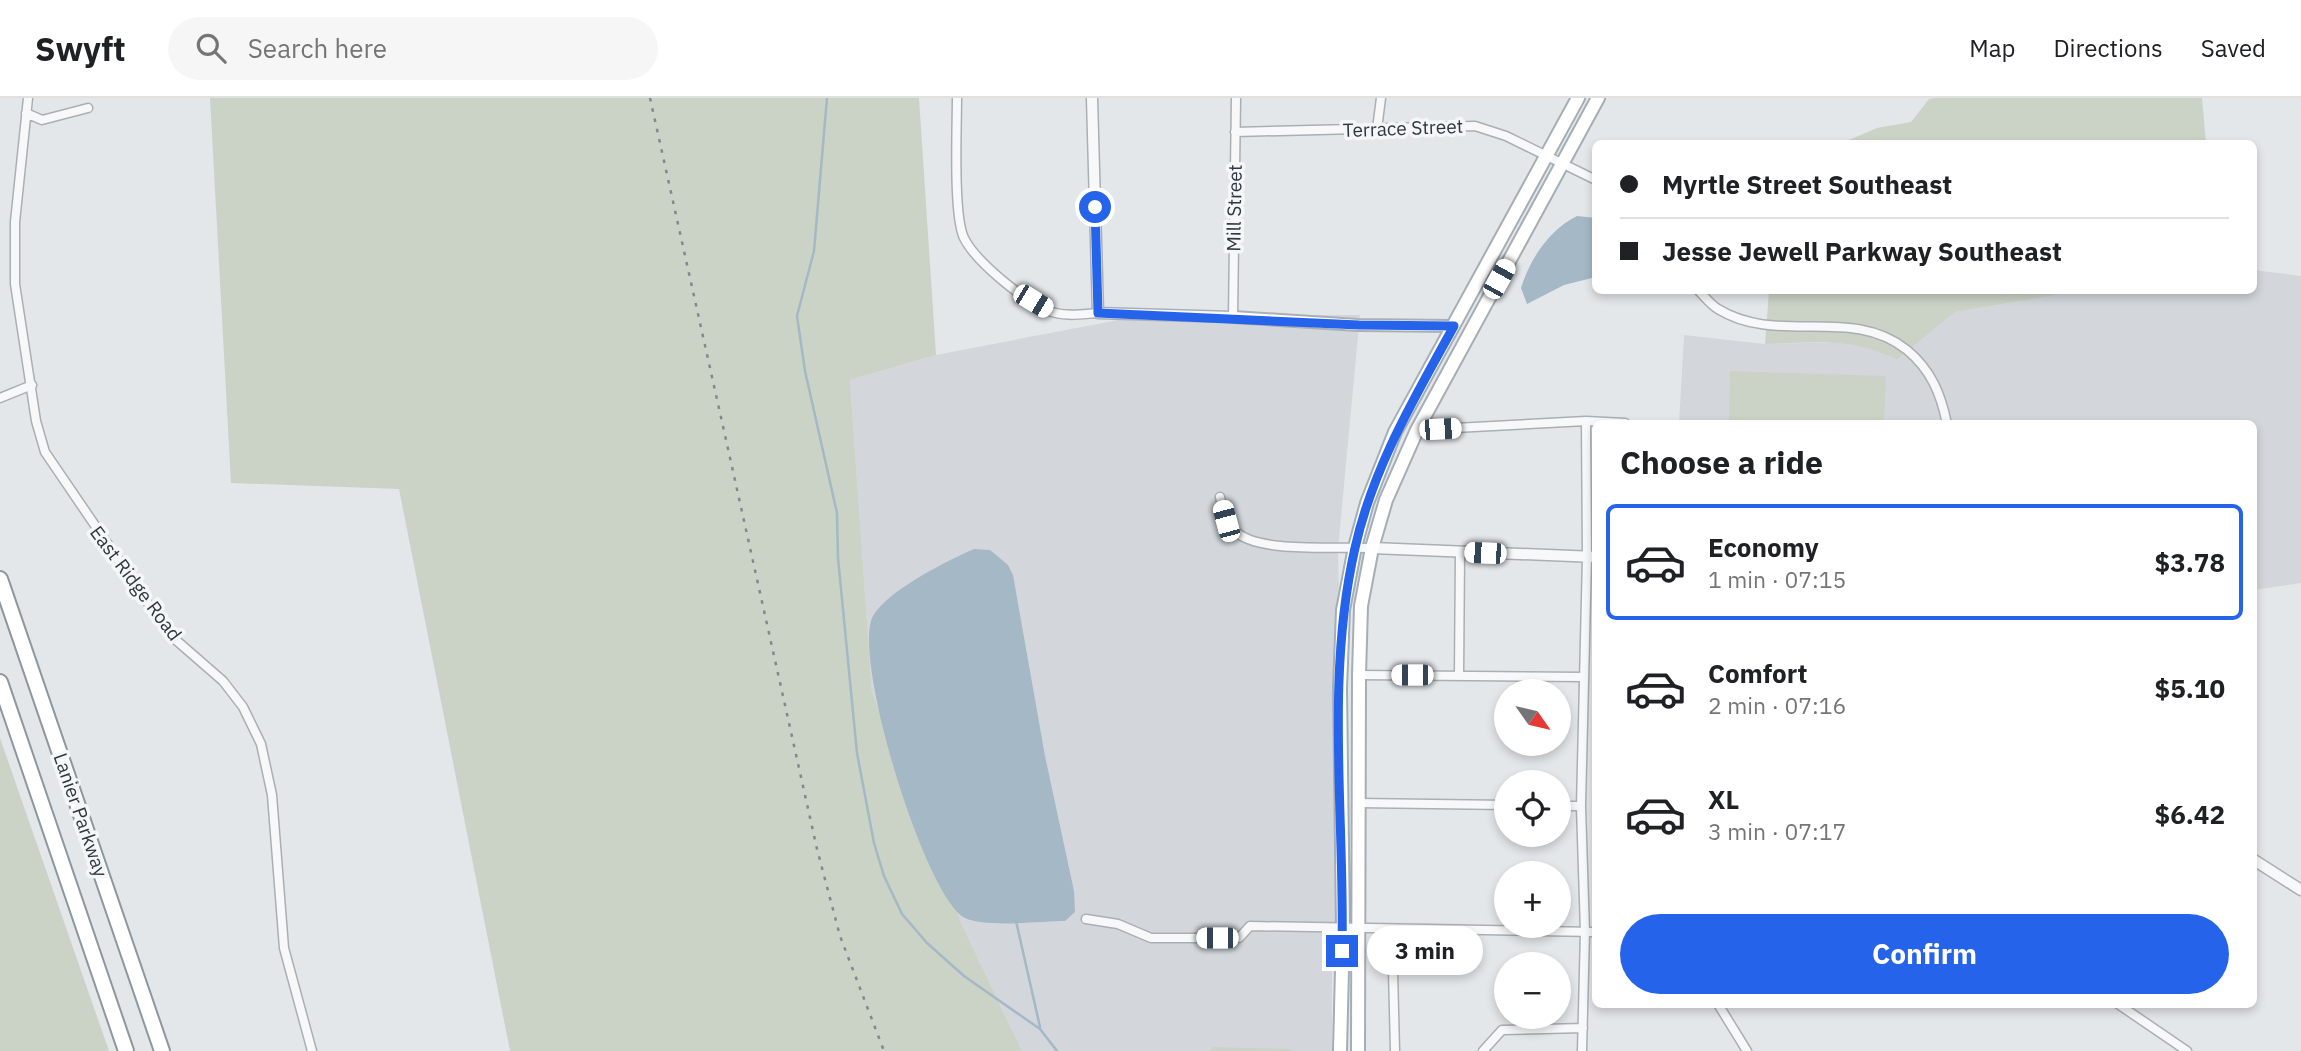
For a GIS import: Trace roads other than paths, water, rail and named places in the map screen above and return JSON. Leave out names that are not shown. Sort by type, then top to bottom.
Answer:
[{"type":"highway","name":"Lanier Parkway","points":[[0,579],[162,1051]]},
{"type":"highway","name":"Lanier Parkway","points":[[0,682],[126,1051]]},
{"type":"main road","points":[[1340,1051],[1343,928],[1340,688],[1343,610],[1355,547],[1367,503],[1395,432],[1578,98]]},
{"type":"main road","points":[[1358,1051],[1359,676],[1361,606],[1372,548],[1386,500],[1417,430],[1598,98]]},
{"type":"main road","points":[[1233,317],[1359,325],[1454,326]]},
{"type":"street","name":"East Ridge Road","points":[[28,98],[15,222],[15,272],[36,421],[45,452],[169,634],[223,681],[243,707],[261,744],[274,809],[284,948],[312,1051]]},
{"type":"street","points":[[957,98],[958,176],[964,238],[978,257],[1017,291],[1050,311],[1233,317]]},
{"type":"street","points":[[1092,98],[1098,313]]},
{"type":"street","name":"Mill Street","points":[[1233,317],[1236,98]]},
{"type":"street","points":[[1377,129],[1381,98]]},
{"type":"street","points":[[26,113],[42,120],[88,108]]},
{"type":"street","name":"Terrace Street","points":[[1235,132],[1475,126],[1592,178]]},
{"type":"street","points":[[1703,294],[1717,309],[1756,324],[1786,328],[1833,325],[1863,328],[1885,335],[1918,359],[1936,383],[1946,420]]},
{"type":"street","points":[[0,398],[32,385]]},
{"type":"street","points":[[1583,1051],[1583,677],[1592,557],[1586,421]]},
{"type":"street","points":[[1417,430],[1592,421]]},
{"type":"street","points":[[1220,497],[1226,521],[1237,533],[1254,543],[1592,557]]},
{"type":"street","points":[[1460,552],[1460,675]]},
{"type":"street","points":[[1359,676],[1583,677]]},
{"type":"street","points":[[1358,803],[1494,805]]},
{"type":"street","points":[[1571,806],[1581,806]]},
{"type":"street","points":[[2257,862],[2301,890]]},
{"type":"street","points":[[1086,919],[1118,924],[1151,939],[1239,938],[1250,926],[1592,932]]},
{"type":"street","points":[[1392,930],[1395,1051]]},
{"type":"street","points":[[1720,1008],[1747,1051]]},
{"type":"street","points":[[2124,1008],[2187,1051]]},
{"type":"street","points":[[1483,1051],[1502,1030],[1583,1028]]},
{"type":"water","points":[[1577,216],[1592,218],[1592,278],[1564,285],[1527,304],[1521,288],[1530,266],[1549,237]]},
{"type":"water","points":[[974,549],[990,550],[1008,565],[1013,575],[1045,756],[1074,891],[1075,912],[1065,921],[974,921],[965,918],[949,901],[931,868],[913,824],[882,723],[872,677],[869,639],[873,616],[880,606],[904,587],[934,568]]},
{"type":"waterway","points":[[827,98],[814,251],[797,316],[805,371],[837,513],[838,558],[857,753],[874,843],[884,876],[902,914],[927,943],[964,976],[1040,1029],[1057,1051]]},
{"type":"waterway","points":[[1016,921],[1040,1027]]},
{"type":"railway","points":[[650,98],[817,849],[840,936],[884,1051]]}]
